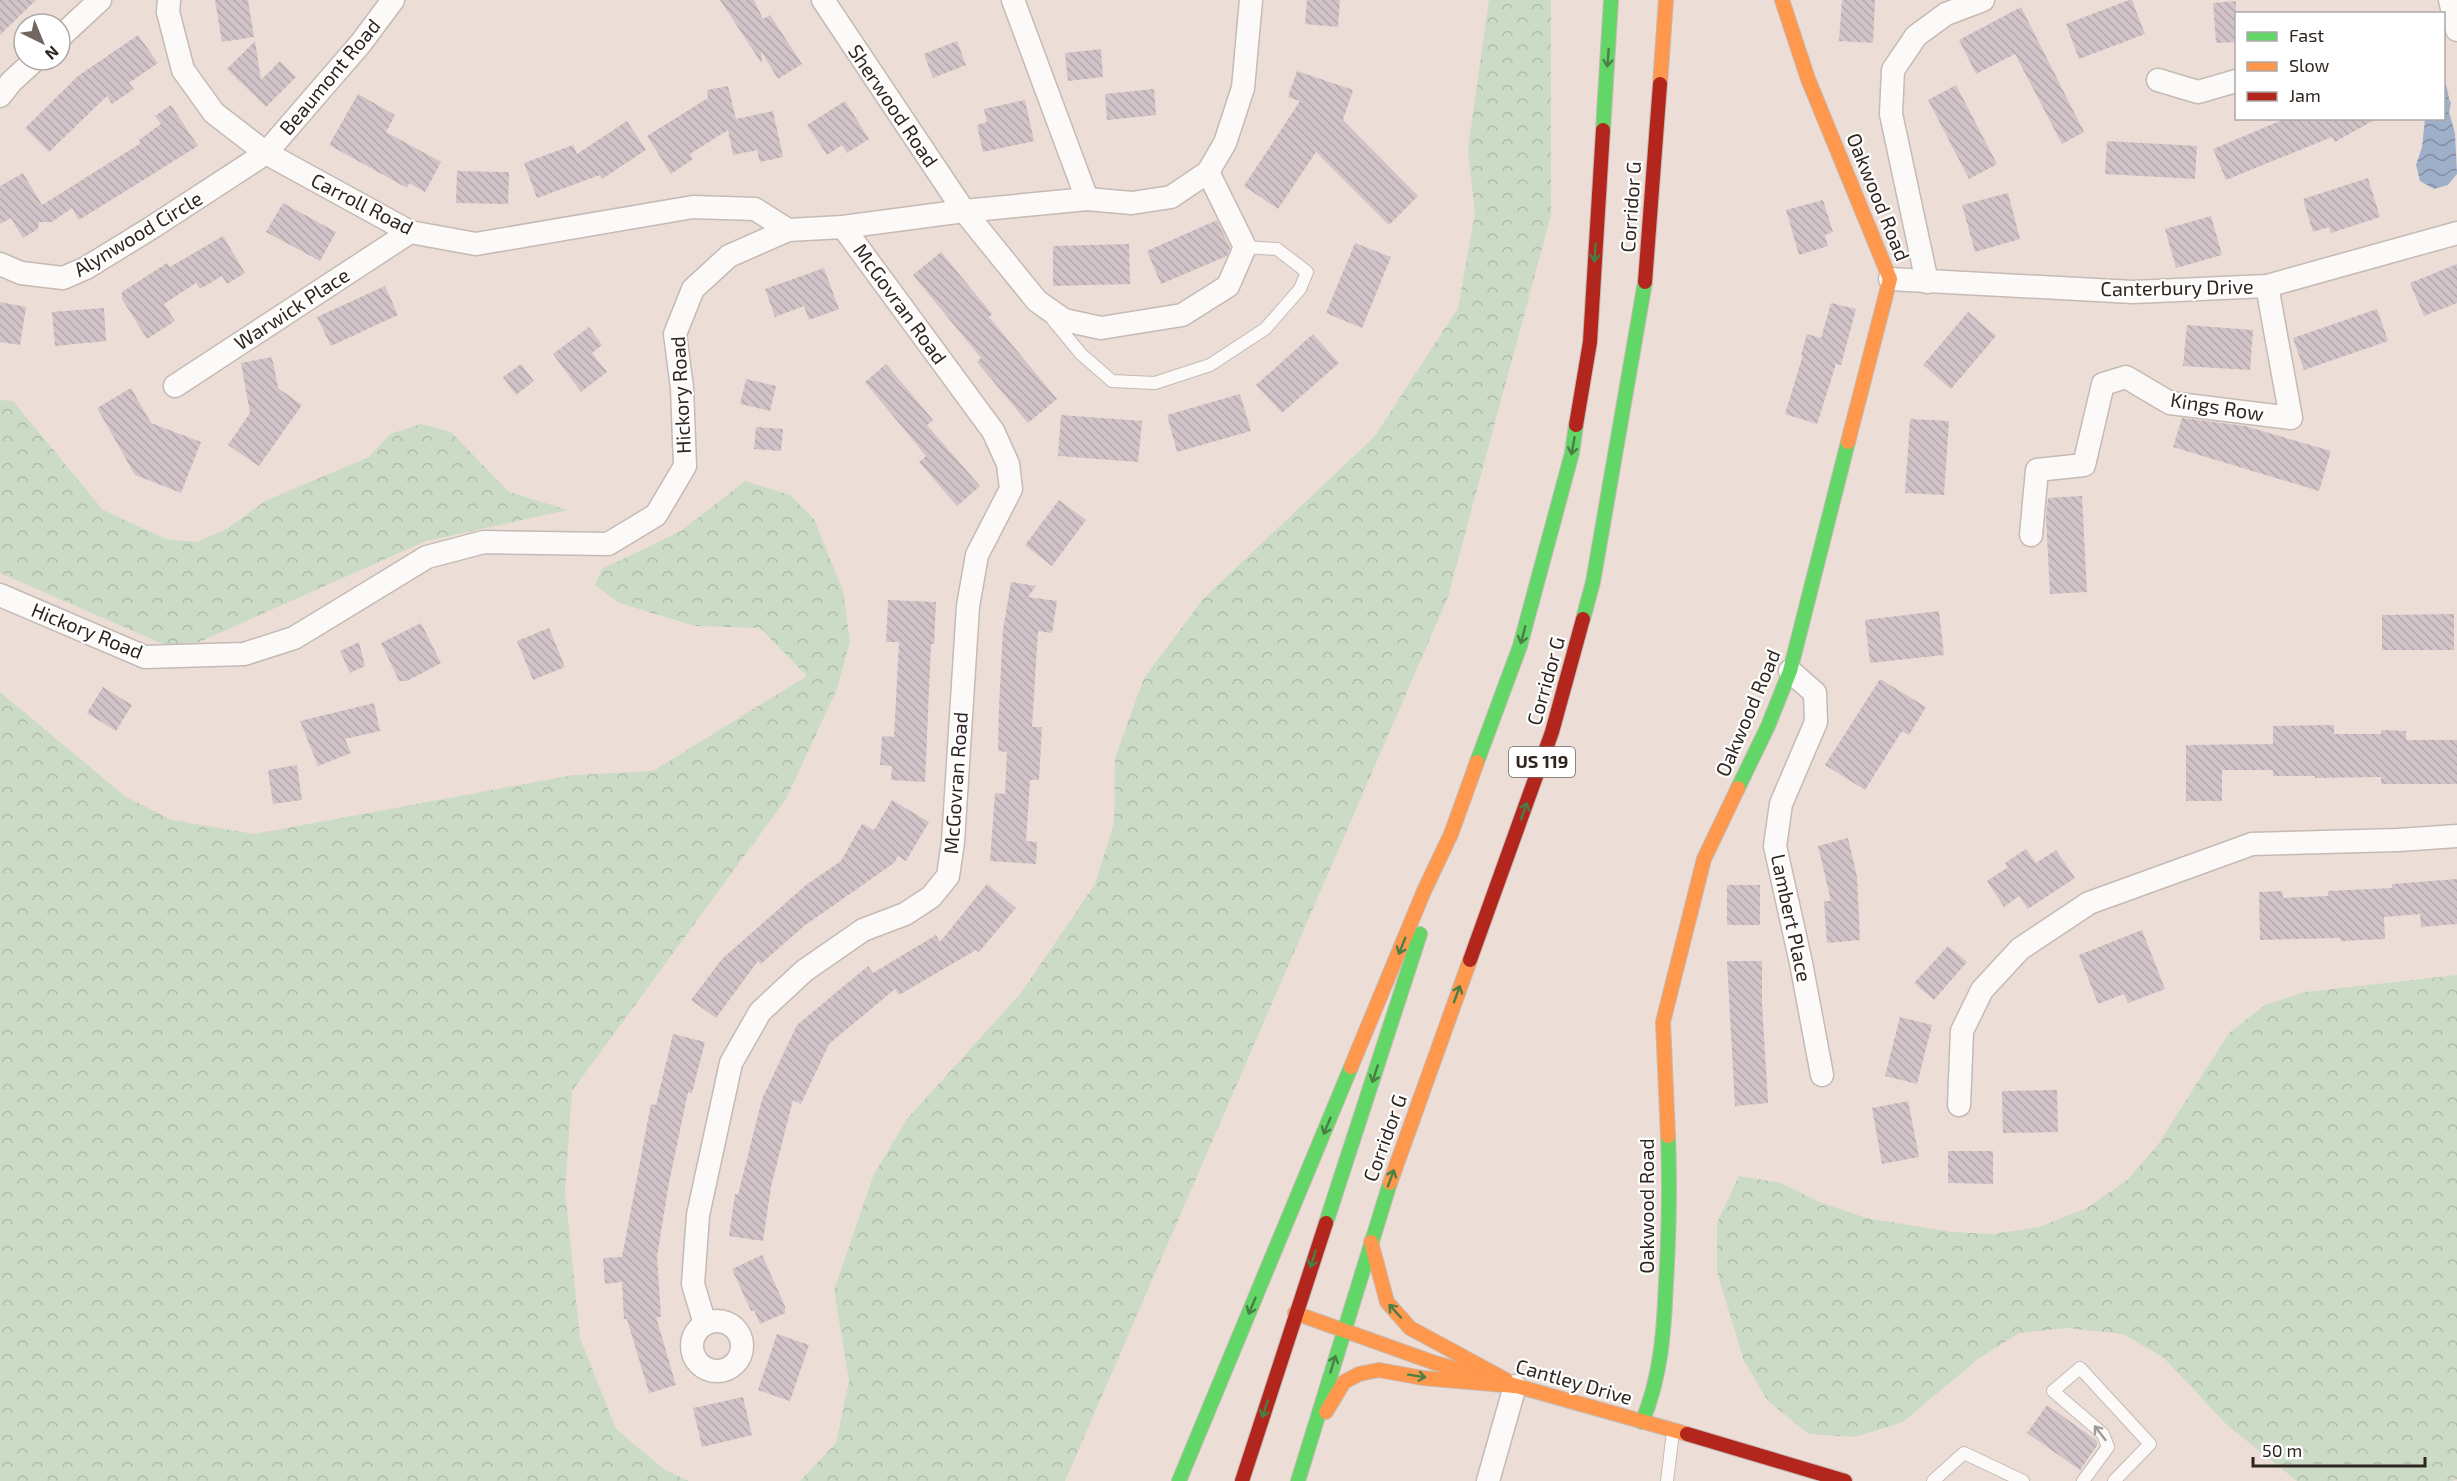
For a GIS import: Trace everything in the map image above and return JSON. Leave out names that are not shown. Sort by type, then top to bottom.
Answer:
[{"type":"main road","name":"Corridor G","points":[[1451,834],[1520,646],[1572,453],[1590,342],[1611,0]]},
{"type":"main road","name":"Corridor G","points":[[1298,1481],[1382,1204],[1552,732],[1593,582],[1644,291],[1666,0]]},
{"type":"main road","name":"Oakwood Road","points":[[1642,1422],[1653,1396],[1664,1325],[1670,1214],[1663,1022],[1704,859],[1768,726],[1790,671],[1890,279],[1808,79],[1782,0]]},
{"type":"main road","points":[[1242,1481],[1451,834]]},
{"type":"main road","name":"US 119","points":[[1179,1481],[1424,891],[1451,834]]},
{"type":"main road","points":[[1370,1241],[1387,1302],[1410,1328],[1515,1386]]},
{"type":"main road","name":"Cantley Drive","points":[[1295,1313],[1435,1363],[1845,1481]]},
{"type":"main road","points":[[1304,1460],[1330,1402],[1344,1382],[1359,1374],[1379,1370],[1423,1378],[1515,1386]]},
{"type":"street","points":[[72,26],[100,0]]},
{"type":"street","name":"Carroll Road","points":[[169,0],[168,12],[183,70],[214,113],[266,153],[410,232],[477,244],[693,207],[755,209],[788,230]]},
{"type":"street","name":"Beaumont Road","points":[[266,153],[361,43],[393,0]]},
{"type":"street","name":"Sherwood Road","points":[[823,0],[963,211],[1037,301],[1064,320],[1101,328],[1182,315],[1228,286],[1245,247]]},
{"type":"street","points":[[1013,0],[1088,199]]},
{"type":"street","name":"Hickory Road","points":[[0,595],[144,657],[244,654],[294,638],[427,557],[484,542],[608,544],[656,515],[685,466],[682,388],[675,334],[693,289],[729,256],[788,230],[843,227],[963,211],[1088,199],[1132,203],[1171,196],[1208,172],[1225,143],[1243,88],[1251,0]]},
{"type":"street","points":[[1927,282],[1891,114],[1893,69],[1916,36],[1946,14],[1983,0]]},
{"type":"street","points":[[0,96],[23,72]]},
{"type":"street","points":[[2158,80],[2198,92],[2235,81]]},
{"type":"street","name":"Alynwood Circle","points":[[0,264],[21,273],[63,278],[86,268],[151,228],[266,153]]},
{"type":"street","points":[[1208,172],[1245,247]]},
{"type":"street","name":"McGovran Road","points":[[705,1324],[693,1284],[698,1215],[731,1063],[760,1012],[804,972],[863,930],[905,914],[931,897],[948,876],[953,842],[968,606],[977,555],[1011,489],[1008,464],[993,431],[843,227]]},
{"type":"street","name":"Warwick Place","points":[[175,386],[410,232]]},
{"type":"street","name":"Canterbury Drive","points":[[1890,279],[2133,292],[2266,286],[2457,232]]},
{"type":"street","name":"Kings Row","points":[[2031,535],[2037,470],[2084,465],[2103,384],[2126,377],[2170,403],[2291,418],[2266,286]]},
{"type":"street","name":"Lambert Place","points":[[1790,671],[1815,693],[1816,722],[1781,804],[1775,846],[1801,963],[1822,1075]]},
{"type":"street","points":[[1959,1105],[1962,1031],[1982,990],[2020,949],[2089,903],[2252,843],[2398,840],[2457,836]]},
{"type":"street","points":[[1488,1481],[1515,1386]]},
{"type":"lane","points":[[1037,301],[1081,354],[1112,381],[1155,383],[1210,365],[1265,329],[1300,289],[1307,272],[1277,249],[1245,247]]},
{"type":"lane","points":[[2083,1481],[2108,1447],[2103,1434],[2053,1390],[2080,1368],[2150,1444],[2114,1481]]},
{"type":"lane","points":[[1666,1481],[1673,1430]]},
{"type":"lane","points":[[1933,1481],[1964,1453],[2023,1481]]},
{"type":"green space","points":[[1489,0],[1551,0],[1551,215],[1448,597],[1065,1481],[800,1481],[836,1443],[849,1381],[834,1290],[874,1174],[907,1119],[1021,993],[1095,884],[1114,823],[1115,758],[1144,678],[1203,599],[1375,436],[1458,308],[1475,213],[1468,150]]},
{"type":"green space","points":[[0,400],[13,401],[103,510],[166,539],[196,542],[227,529],[265,501],[369,457],[390,434],[421,424],[451,432],[509,492],[568,510],[426,541],[179,651],[0,573]]},
{"type":"green space","points":[[745,481],[790,495],[814,519],[843,591],[850,641],[837,689],[786,799],[572,1091],[565,1190],[580,1338],[616,1429],[665,1470],[689,1481],[0,1481],[0,692],[126,797],[172,820],[254,834],[573,775],[653,771],[807,676],[760,628],[695,626],[619,603],[595,585],[602,569],[681,531]]},
{"type":"green space","points":[[2457,975],[2457,1479],[2452,1481],[2297,1481],[2228,1426],[2164,1358],[2123,1334],[2067,1328],[2019,1333],[1978,1359],[1903,1422],[1855,1437],[1809,1434],[1768,1401],[1744,1361],[1717,1272],[1717,1223],[1739,1176],[1781,1183],[1819,1202],[1866,1218],[1952,1232],[1993,1234],[2039,1227],[2087,1208],[2127,1180],[2157,1146],[2229,1033],[2265,1005],[2305,992]]},
{"type":"water","points":[[2445,84],[2451,103],[2449,112],[2455,133],[2457,174],[2448,185],[2434,189],[2420,181],[2416,165],[2422,147],[2425,120],[2445,120]]},
{"type":"building","points":[[0,0],[36,0],[24,12],[12,12],[12,23],[0,35]]},
{"type":"building","points":[[215,0],[248,0],[254,37],[222,42]]},
{"type":"building","points":[[720,0],[754,0],[763,19],[770,15],[802,64],[778,79],[761,51],[762,64]]},
{"type":"building","points":[[1307,0],[1340,0],[1338,27],[1305,24]]},
{"type":"building","points":[[1842,0],[1875,0],[1873,43],[1839,41]]},
{"type":"building","points":[[2132,0],[2145,34],[2079,59],[2066,24]]},
{"type":"building","points":[[2236,1],[2235,42],[2216,43],[2213,3]]},
{"type":"building","points":[[2021,7],[2084,132],[2062,144],[2015,54],[1976,74],[1959,40]]},
{"type":"building","points":[[138,35],[158,63],[129,83],[134,89],[112,104],[107,96],[49,152],[25,128],[78,76]]},
{"type":"building","points":[[255,41],[261,80],[280,61],[296,77],[266,107],[227,69]]},
{"type":"building","points":[[957,41],[966,65],[933,78],[924,54]]},
{"type":"building","points":[[1101,49],[1103,77],[1068,81],[1065,53]]},
{"type":"building","points":[[1297,71],[1353,90],[1343,120],[1418,196],[1389,225],[1316,152],[1278,209],[1244,186],[1300,101],[1288,97]]},
{"type":"building","points":[[1956,85],[1997,164],[1969,179],[1928,100]]},
{"type":"building","points":[[728,86],[736,119],[773,111],[783,157],[760,162],[757,150],[733,155],[728,130],[690,154],[693,159],[671,174],[647,136],[708,98],[707,90]]},
{"type":"building","points":[[1154,89],[1156,115],[1107,120],[1105,94]]},
{"type":"building","points":[[358,94],[395,115],[386,132],[441,162],[425,192],[409,183],[407,188],[329,145]]},
{"type":"building","points":[[1025,100],[1034,141],[983,152],[977,125],[987,122],[984,109]]},
{"type":"building","points":[[845,101],[869,139],[847,153],[842,145],[827,155],[807,125]]},
{"type":"building","points":[[171,105],[198,146],[79,220],[72,208],[52,222],[39,222],[38,229],[23,238],[11,218],[0,224],[0,186],[23,173],[42,205],[141,143],[139,140],[161,124],[155,116]]},
{"type":"building","points":[[2282,120],[2374,120],[2335,142],[2332,137],[2226,180],[2213,149]]},
{"type":"building","points":[[627,121],[646,150],[602,179],[600,175],[537,198],[524,163],[573,145],[577,154]]},
{"type":"building","points":[[2107,141],[2197,146],[2195,179],[2105,174]]},
{"type":"building","points":[[457,171],[509,172],[508,204],[456,203]]},
{"type":"building","points":[[2368,178],[2380,217],[2331,233],[2329,227],[2313,232],[2303,199]]},
{"type":"building","points":[[2008,193],[2020,239],[1975,252],[1962,205]]},
{"type":"building","points":[[1823,200],[1833,232],[1825,235],[1828,246],[1799,255],[1786,210]]},
{"type":"building","points":[[283,203],[336,232],[320,261],[266,232]]},
{"type":"building","points":[[2211,216],[2222,255],[2176,268],[2165,229]]},
{"type":"building","points":[[1217,220],[1230,248],[1227,256],[1161,284],[1147,251]]},
{"type":"building","points":[[223,236],[245,273],[227,284],[222,276],[200,289],[196,283],[164,304],[175,321],[147,339],[122,299],[122,292],[167,263],[170,267]]},
{"type":"building","points":[[1355,243],[1391,257],[1362,328],[1326,313]]},
{"type":"building","points":[[1129,244],[1130,284],[1053,286],[1053,246]]},
{"type":"building","points":[[941,252],[992,314],[989,317],[1057,399],[1028,423],[977,362],[981,358],[913,275]]},
{"type":"building","points":[[2457,264],[2457,303],[2424,316],[2410,283]]},
{"type":"building","points":[[824,268],[839,309],[809,320],[804,306],[775,317],[765,289]]},
{"type":"building","points":[[385,286],[398,315],[331,346],[317,317]]},
{"type":"building","points":[[0,302],[26,307],[20,345],[0,342]]},
{"type":"building","points":[[1831,303],[1856,309],[1841,365],[1836,364],[1817,424],[1785,414],[1807,334],[1821,338]]},
{"type":"building","points":[[104,308],[106,341],[55,346],[52,312]]},
{"type":"building","points":[[2377,309],[2388,341],[2304,370],[2293,338]]},
{"type":"building","points":[[1968,312],[1996,336],[1951,389],[1923,365]]},
{"type":"building","points":[[2187,325],[2253,330],[2250,370],[2183,366]]},
{"type":"building","points":[[589,327],[602,345],[592,353],[607,372],[581,392],[553,354]]},
{"type":"building","points":[[1313,334],[1339,363],[1282,413],[1256,385]]},
{"type":"building","points":[[272,357],[278,388],[302,405],[259,466],[228,445],[250,413],[241,363]]},
{"type":"building","points":[[521,364],[534,381],[516,395],[503,377]]},
{"type":"building","points":[[886,364],[933,420],[927,425],[980,486],[957,506],[919,462],[926,456],[865,382]]},
{"type":"building","points":[[746,379],[776,386],[770,411],[740,404]]},
{"type":"building","points":[[131,388],[151,423],[201,442],[181,493],[135,475],[97,408]]},
{"type":"building","points":[[1240,394],[1251,431],[1177,452],[1167,415]]},
{"type":"building","points":[[1061,415],[1142,421],[1138,462],[1058,456]]},
{"type":"building","points":[[2182,418],[2245,426],[2331,451],[2319,491],[2173,447]]},
{"type":"building","points":[[1910,419],[1949,421],[1944,495],[1905,493]]},
{"type":"building","points":[[756,427],[783,429],[781,451],[754,449]]},
{"type":"building","points":[[2082,496],[2087,592],[2050,594],[2046,518],[2048,498]]},
{"type":"building","points":[[1059,500],[1086,520],[1052,566],[1025,545]]},
{"type":"building","points":[[1011,582],[1036,586],[1028,597],[1057,601],[1052,633],[1038,631],[1032,727],[1042,727],[1039,780],[1030,780],[1026,841],[1037,842],[1036,864],[990,861],[995,793],[1005,794],[1007,752],[998,751],[999,707],[1003,630]]},
{"type":"building","points":[[888,600],[936,602],[934,644],[931,644],[925,782],[891,780],[892,766],[880,765],[882,736],[894,737],[899,642],[886,642]]},
{"type":"building","points":[[1939,611],[1944,655],[1870,663],[1865,620]]},
{"type":"building","points":[[2454,614],[2454,650],[2382,650],[2382,615]]},
{"type":"building","points":[[421,623],[441,663],[407,681],[399,681],[381,643]]},
{"type":"building","points":[[549,628],[565,667],[533,680],[517,641]]},
{"type":"building","points":[[359,642],[365,666],[350,673],[340,651]]},
{"type":"building","points":[[1880,679],[1926,707],[1909,735],[1902,731],[1865,790],[1825,765]]},
{"type":"building","points":[[103,687],[132,705],[116,731],[87,713]]},
{"type":"building","points":[[374,703],[380,731],[345,739],[351,753],[318,766],[300,721]]},
{"type":"building","points":[[2334,725],[2334,734],[2381,734],[2381,730],[2406,731],[2406,740],[2457,740],[2457,784],[2381,784],[2381,777],[2315,778],[2315,776],[2273,776],[2273,770],[2222,770],[2222,801],[2186,801],[2186,745],[2273,744],[2273,726]]},
{"type":"building","points":[[297,765],[302,800],[273,804],[268,770]]},
{"type":"building","points":[[892,800],[929,822],[906,861],[898,856],[894,863],[804,926],[761,964],[758,961],[716,1018],[691,1000],[722,959],[806,885],[841,861],[862,824],[874,830]]},
{"type":"building","points":[[1848,838],[1857,877],[1860,940],[1827,943],[1824,901],[1831,901],[1818,846]]},
{"type":"building","points":[[2026,849],[2036,863],[2056,850],[2075,878],[2028,909],[2019,896],[2004,907],[1987,881],[2008,867],[2005,863]]},
{"type":"building","points":[[2457,879],[2457,924],[2421,927],[2420,914],[2384,917],[2385,939],[2260,940],[2259,892],[2282,891],[2283,898],[2328,896],[2328,891],[2392,888],[2392,884]]},
{"type":"building","points":[[987,884],[1016,908],[979,952],[976,950],[899,995],[895,989],[829,1044],[801,1104],[793,1100],[771,1187],[763,1241],[729,1236],[735,1194],[738,1195],[762,1099],[797,1025],[868,966],[873,973],[936,935],[940,942]]},
{"type":"building","points":[[1727,885],[1760,885],[1760,925],[1727,925]]},
{"type":"building","points":[[2142,930],[2165,989],[2128,1003],[2124,994],[2098,1004],[2079,955]]},
{"type":"building","points":[[1948,946],[1967,962],[1934,1000],[1914,983]]},
{"type":"building","points":[[1727,961],[1762,961],[1768,1103],[1735,1106]]},
{"type":"building","points":[[1900,1017],[1932,1025],[1917,1084],[1885,1076]]},
{"type":"building","points":[[673,1034],[705,1042],[692,1093],[688,1092],[657,1256],[661,1317],[656,1317],[676,1385],[649,1393],[627,1319],[624,1319],[622,1282],[605,1284],[603,1258],[622,1257],[651,1104],[656,1105]]},
{"type":"building","points":[[2057,1090],[2058,1132],[2003,1133],[2002,1091]]},
{"type":"building","points":[[1908,1101],[1919,1157],[1882,1164],[1872,1108]]},
{"type":"building","points":[[1948,1151],[1993,1151],[1993,1184],[1948,1183]]},
{"type":"building","points":[[762,1255],[785,1306],[785,1313],[760,1324],[754,1310],[751,1311],[732,1269]]},
{"type":"building","points":[[777,1334],[809,1345],[790,1401],[758,1390]]},
{"type":"building","points":[[743,1397],[752,1435],[702,1447],[693,1408]]},
{"type":"building","points":[[2047,1405],[2096,1440],[2098,1444],[2080,1470],[2027,1433]]},
{"type":"traffic: fast","points":[[1603,130],[1611,0]]},
{"type":"traffic: fast","points":[[1583,619],[1593,582],[1645,282]]},
{"type":"traffic: fast","points":[[1477,762],[1520,646],[1572,453],[1576,425]]},
{"type":"traffic: fast","points":[[1738,788],[1768,726],[1790,671],[1848,442]]},
{"type":"traffic: fast","points":[[1326,1223],[1420,934]]},
{"type":"traffic: fast","points":[[1179,1481],[1351,1067]]},
{"type":"traffic: fast","points":[[1642,1422],[1653,1388],[1663,1336],[1668,1227],[1668,1136]]},
{"type":"traffic: fast","points":[[1298,1481],[1390,1183]]},
{"type":"traffic: slow","points":[[1660,84],[1666,0]]},
{"type":"traffic: slow","points":[[1782,0],[1808,79],[1890,279],[1848,442]]},
{"type":"traffic: slow","points":[[1351,1067],[1424,891],[1451,834],[1477,762]]},
{"type":"traffic: slow","points":[[1668,1136],[1663,1022],[1704,859],[1738,788]]},
{"type":"traffic: slow","points":[[1390,1183],[1470,960]]},
{"type":"traffic: slow","points":[[1371,1242],[1387,1302],[1410,1328],[1506,1380]]},
{"type":"traffic: slow","points":[[1295,1313],[1435,1363],[1687,1434]]},
{"type":"traffic: slow","points":[[1326,1412],[1344,1382],[1359,1374],[1379,1370],[1423,1378],[1515,1386]]},
{"type":"traffic: jam","points":[[1645,282],[1660,84]]},
{"type":"traffic: jam","points":[[1576,425],[1590,342],[1603,130]]},
{"type":"traffic: jam","points":[[1470,960],[1552,732],[1583,619]]},
{"type":"traffic: jam","points":[[1242,1481],[1326,1223]]},
{"type":"traffic: jam","points":[[1687,1434],[1845,1481]]}]
